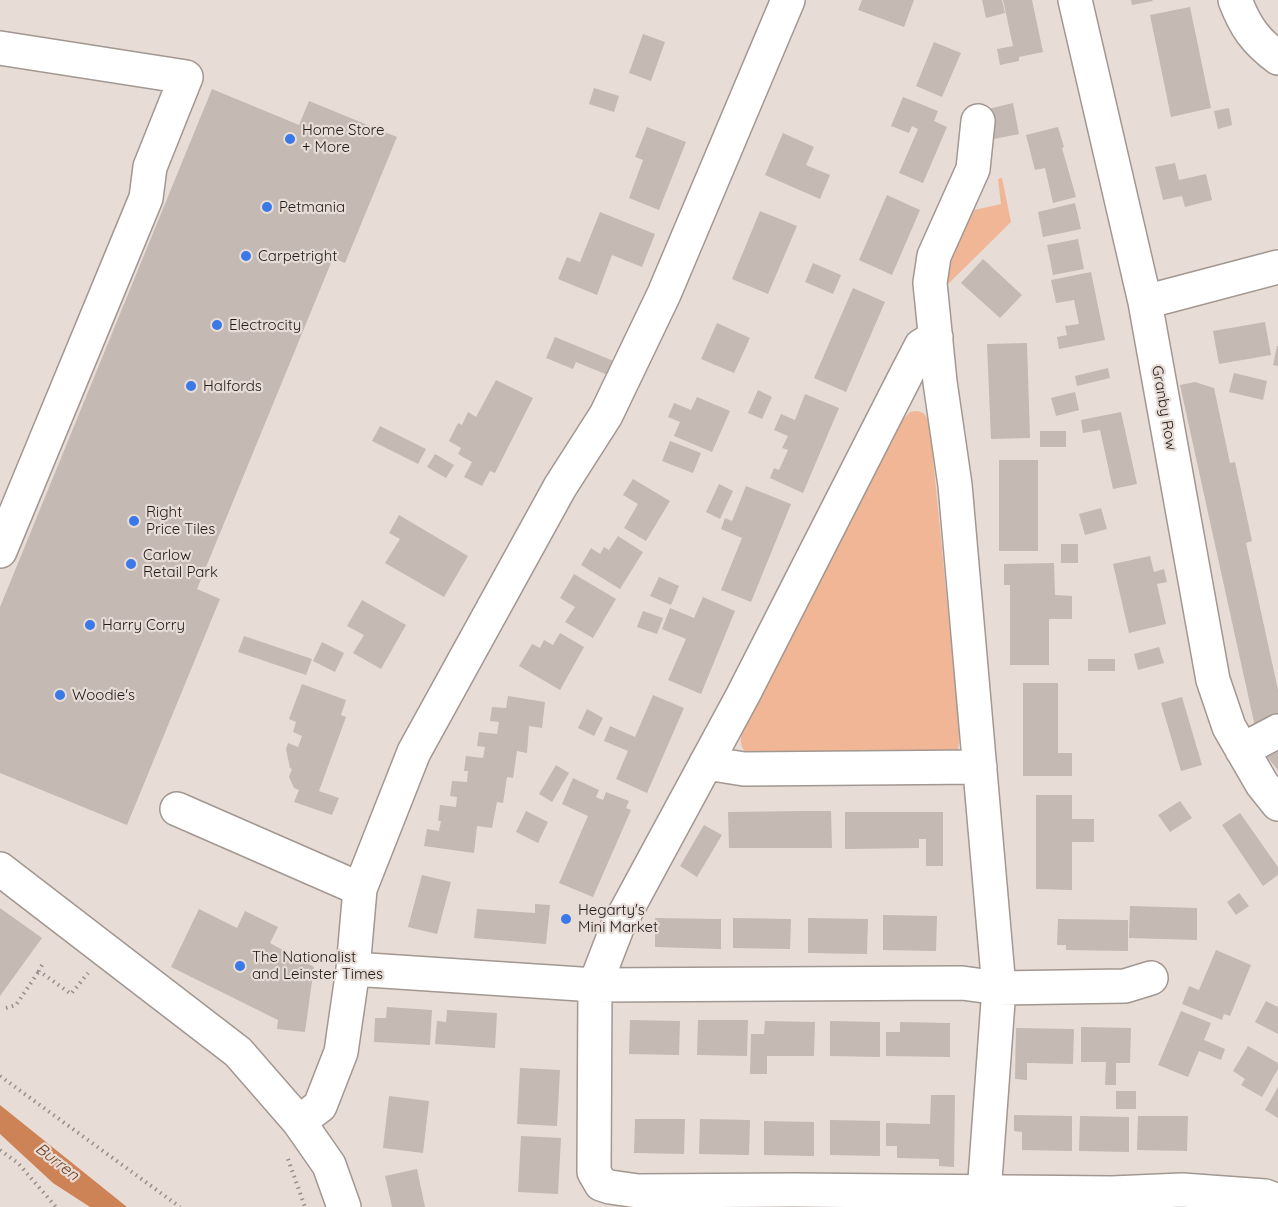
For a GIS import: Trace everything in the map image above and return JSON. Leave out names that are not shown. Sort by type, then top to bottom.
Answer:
[{"type":"street","points":[[299,1122],[320,1106],[341,1052],[353,969],[360,889],[414,752],[560,487],[606,415],[664,294],[788,0]]},
{"type":"street","name":"Granby Row","points":[[1075,0],[1145,302],[1212,680],[1229,727],[1262,784],[1278,804]]},
{"type":"street","points":[[1235,0],[1242,20],[1260,45],[1278,57]]},
{"type":"street","points":[[0,48],[186,77],[150,167],[146,198],[0,551]]},
{"type":"street","points":[[978,121],[973,169],[934,255],[930,283],[956,484],[999,988],[983,1199]]},
{"type":"street","points":[[1145,302],[1278,267]]},
{"type":"street","points":[[936,337],[921,346],[706,763],[617,928],[595,985],[594,1172],[601,1184],[638,1191],[983,1199],[1182,1190],[1265,1196],[1278,1201]]},
{"type":"street","points":[[1242,750],[1278,732]]},
{"type":"street","points":[[706,763],[744,769],[980,767]]},
{"type":"street","points":[[177,809],[360,889]]},
{"type":"street","points":[[0,869],[238,1052],[299,1122],[329,1165],[344,1207]]},
{"type":"street","points":[[353,969],[595,985],[962,983],[999,988],[1125,986],[1151,978]]},
{"type":"path","points":[[6,1008],[16,1005],[42,965]]},
{"type":"path","points":[[39,971],[70,994],[90,971]]},
{"type":"path","points":[[0,1076],[180,1207]]},
{"type":"path","points":[[0,1150],[18,1163],[56,1207]]},
{"type":"path","points":[[283,1151],[289,1160],[305,1207]]},
{"type":"shaded area","points":[[1002,178],[1011,222],[947,285],[946,264],[970,211],[1001,204],[998,179]]},
{"type":"shaded area","points":[[916,411],[926,416],[930,427],[960,733],[958,750],[950,756],[747,754],[741,741],[748,720],[898,425],[910,412]]},
{"type":"water","name":"Burren","points":[[0,1105],[127,1207],[90,1207],[53,1183],[0,1134]]},
{"type":"building","points":[[862,0],[914,0],[904,27],[858,10]]},
{"type":"building","points":[[982,0],[1002,0],[1005,13],[986,18]]},
{"type":"building","points":[[1003,0],[1032,0],[1043,52],[1019,57],[1019,61],[1000,65],[997,49],[1013,46]]},
{"type":"building","points":[[1131,0],[1152,0],[1153,1],[1132,5]]},
{"type":"building","points":[[1190,7],[1211,108],[1171,117],[1150,15]]},
{"type":"building","points":[[643,34],[665,42],[651,81],[629,73]]},
{"type":"building","points":[[934,42],[961,53],[942,97],[916,86]]},
{"type":"building","points":[[594,88],[619,96],[614,112],[589,104]]},
{"type":"building","points":[[212,89],[299,125],[309,101],[397,137],[345,263],[333,258],[197,589],[220,599],[127,825],[0,773],[0,607]]},
{"type":"building","points":[[903,97],[938,111],[934,121],[947,127],[923,183],[899,173],[918,129],[912,126],[909,133],[891,126]]},
{"type":"building","points":[[1013,103],[1019,134],[994,139],[988,109]]},
{"type":"building","points":[[1229,108],[1232,125],[1218,129],[1214,111]]},
{"type":"building","points":[[647,127],[686,142],[659,210],[629,198],[643,160],[635,157]]},
{"type":"building","points":[[1058,127],[1076,197],[1053,203],[1045,168],[1035,170],[1026,135]]},
{"type":"building","points":[[783,133],[814,147],[806,165],[830,175],[820,199],[765,175]]},
{"type":"building","points":[[1175,163],[1179,180],[1206,174],[1212,200],[1185,207],[1182,196],[1163,200],[1155,167]]},
{"type":"building","points":[[887,195],[920,210],[892,275],[859,260]]},
{"type":"building","points":[[1075,203],[1081,229],[1043,237],[1038,212]]},
{"type":"building","points":[[760,211],[797,226],[768,294],[732,279]]},
{"type":"building","points":[[600,212],[655,234],[642,267],[612,255],[597,295],[558,279],[567,257],[580,262]]},
{"type":"building","points":[[1078,239],[1084,269],[1053,275],[1047,245]]},
{"type":"building","points":[[983,259],[1022,295],[1000,318],[961,283]]},
{"type":"building","points":[[813,263],[841,275],[833,294],[805,282]]},
{"type":"building","points":[[1091,272],[1105,340],[1059,349],[1057,337],[1067,335],[1065,326],[1079,324],[1074,300],[1056,303],[1051,280]]},
{"type":"building","points":[[853,288],[885,302],[846,392],[814,378]]},
{"type":"building","points":[[1265,322],[1271,355],[1219,364],[1213,331]]},
{"type":"building","points":[[717,323],[750,338],[734,373],[701,359]]},
{"type":"building","points":[[555,337],[616,362],[610,376],[576,362],[573,369],[546,358]]},
{"type":"building","points":[[1027,343],[1030,438],[991,439],[987,344]]},
{"type":"building","points":[[1278,346],[1278,366],[1273,365]]},
{"type":"building","points":[[1108,368],[1110,378],[1077,386],[1075,376]]},
{"type":"building","points":[[1234,373],[1267,381],[1263,400],[1229,392]]},
{"type":"building","points":[[496,380],[533,398],[495,473],[490,471],[482,486],[464,477],[472,462],[458,454],[461,448],[449,441],[458,423],[462,425],[468,412],[476,417]]},
{"type":"building","points":[[1195,382],[1214,388],[1230,463],[1235,462],[1252,541],[1246,543],[1278,690],[1278,725],[1257,736],[1180,385]]},
{"type":"building","points":[[758,390],[772,397],[762,419],[748,413]]},
{"type":"building","points":[[1075,392],[1079,410],[1056,416],[1051,398]]},
{"type":"building","points":[[805,394],[839,408],[803,493],[770,478],[774,468],[779,470],[788,450],[782,448],[788,436],[774,430],[781,414],[795,420]]},
{"type":"building","points":[[697,397],[730,411],[712,452],[674,436],[680,422],[668,417],[674,403],[691,410]]},
{"type":"building","points":[[1121,412],[1137,484],[1113,489],[1100,430],[1083,433],[1081,420]]},
{"type":"building","points":[[380,426],[426,449],[418,464],[372,441]]},
{"type":"building","points":[[1040,431],[1066,431],[1066,447],[1040,447]]},
{"type":"building","points":[[670,441],[701,453],[693,473],[662,461]]},
{"type":"building","points":[[435,454],[454,465],[446,478],[427,467]]},
{"type":"building","points":[[999,460],[1038,460],[1038,551],[999,551]]},
{"type":"building","points":[[633,479],[670,501],[646,541],[624,528],[638,504],[623,495]]},
{"type":"building","points":[[719,484],[733,491],[720,519],[706,512]]},
{"type":"building","points":[[746,486],[791,504],[751,602],[721,590],[742,538],[721,529],[725,518],[732,521]]},
{"type":"building","points":[[1101,508],[1107,529],[1085,535],[1079,514]]},
{"type":"building","points":[[399,515],[468,556],[444,597],[385,563],[400,539],[389,533]]},
{"type":"building","points":[[618,536],[643,552],[620,589],[581,565],[591,548],[600,554],[604,547],[609,550]]},
{"type":"building","points":[[1061,544],[1078,544],[1078,563],[1061,563]]},
{"type":"building","points":[[1150,556],[1154,572],[1164,569],[1167,582],[1157,584],[1166,624],[1129,633],[1113,564]]},
{"type":"building","points":[[1054,563],[1055,595],[1072,596],[1072,619],[1049,619],[1049,665],[1010,665],[1010,585],[1004,585],[1004,564]]},
{"type":"building","points":[[574,574],[616,599],[593,638],[565,622],[575,607],[560,598]]},
{"type":"building","points":[[659,577],[679,586],[671,605],[650,596]]},
{"type":"building","points":[[703,597],[735,611],[701,694],[668,680],[686,639],[662,629],[670,608],[694,618]]},
{"type":"building","points":[[362,600],[406,625],[381,669],[353,653],[364,635],[347,626]]},
{"type":"building","points":[[643,611],[663,618],[657,634],[637,627]]},
{"type":"building","points":[[560,633],[584,647],[560,690],[519,666],[532,644],[540,648],[544,640],[553,645]]},
{"type":"building","points":[[244,636],[312,659],[306,675],[238,652]]},
{"type":"building","points":[[322,642],[344,653],[335,672],[313,661]]},
{"type":"building","points":[[1159,647],[1164,663],[1138,670],[1134,654]]},
{"type":"building","points":[[1088,659],[1115,659],[1115,671],[1088,671]]},
{"type":"building","points":[[1023,683],[1058,683],[1058,753],[1072,753],[1072,776],[1023,776]]},
{"type":"building","points":[[302,684],[346,700],[341,715],[346,717],[319,791],[339,798],[332,815],[294,802],[299,790],[294,788],[289,777],[292,769],[286,749],[288,743],[298,747],[302,736],[293,732],[296,722],[289,719]]},
{"type":"building","points":[[653,695],[684,708],[647,793],[616,779],[628,751],[604,741],[610,726],[635,737]]},
{"type":"building","points":[[508,696],[545,702],[542,728],[529,726],[527,753],[517,751],[513,778],[507,777],[503,803],[497,802],[492,828],[477,826],[474,853],[424,846],[427,829],[439,831],[440,805],[456,807],[457,797],[450,796],[452,781],[467,782],[468,771],[464,771],[466,756],[483,758],[485,747],[477,746],[479,732],[497,734],[499,722],[490,721],[492,707],[506,708]]},
{"type":"building","points":[[1182,697],[1202,765],[1181,771],[1161,703]]},
{"type":"building","points":[[587,709],[603,718],[594,736],[578,728]]},
{"type":"building","points":[[1278,740],[1278,770],[1263,752]]},
{"type":"building","points":[[556,765],[569,773],[552,802],[539,794]]},
{"type":"building","points":[[573,778],[599,790],[596,797],[603,800],[606,792],[629,801],[626,808],[631,810],[593,897],[559,883],[588,816],[562,804]]},
{"type":"building","points":[[1036,795],[1072,795],[1072,819],[1094,819],[1094,842],[1072,842],[1072,890],[1036,889]]},
{"type":"building","points":[[1180,801],[1192,818],[1170,832],[1158,815]]},
{"type":"building","points":[[526,811],[548,822],[538,843],[516,832]]},
{"type":"building","points":[[831,811],[832,848],[729,848],[728,812]]},
{"type":"building","points":[[845,812],[943,812],[943,866],[926,866],[926,839],[919,839],[919,848],[845,849]]},
{"type":"building","points":[[1240,813],[1278,867],[1278,875],[1263,886],[1222,825]]},
{"type":"building","points":[[704,825],[722,835],[697,877],[680,866]]},
{"type":"building","points":[[422,875],[451,882],[437,934],[408,927]]},
{"type":"building","points":[[1239,893],[1249,906],[1236,915],[1227,902]]},
{"type":"building","points":[[535,904],[550,905],[546,944],[474,938],[477,909],[535,913]]},
{"type":"building","points":[[1130,906],[1197,908],[1197,940],[1129,938]]},
{"type":"building","points":[[0,908],[42,938],[0,996]]},
{"type":"building","points":[[199,909],[237,928],[245,911],[278,927],[270,943],[314,967],[305,1032],[277,1029],[278,1020],[171,967]]},
{"type":"building","points":[[883,915],[937,916],[936,951],[883,950]]},
{"type":"building","points":[[655,918],[721,919],[721,949],[655,947]]},
{"type":"building","points":[[733,918],[791,919],[790,949],[733,948]]},
{"type":"building","points":[[808,918],[868,919],[867,954],[808,953]]},
{"type":"building","points":[[1058,919],[1128,920],[1128,951],[1066,950],[1066,945],[1057,945]]},
{"type":"building","points":[[1216,950],[1251,965],[1230,1016],[1224,1014],[1222,1020],[1182,1004],[1189,986],[1199,990]]},
{"type":"building","points":[[1266,1001],[1278,1007],[1278,1034],[1255,1022]]},
{"type":"building","points":[[387,1007],[432,1010],[430,1045],[374,1042],[375,1018],[386,1018]]},
{"type":"building","points":[[447,1010],[497,1013],[495,1048],[435,1044],[437,1021],[446,1022]]},
{"type":"building","points":[[1181,1011],[1211,1023],[1204,1040],[1225,1049],[1221,1060],[1199,1051],[1188,1077],[1158,1065]]},
{"type":"building","points":[[630,1020],[680,1021],[679,1055],[629,1054]]},
{"type":"building","points":[[698,1020],[748,1020],[747,1056],[697,1055]]},
{"type":"building","points":[[765,1021],[815,1022],[814,1056],[767,1056],[767,1074],[750,1074],[751,1034],[764,1034]]},
{"type":"building","points":[[830,1021],[880,1022],[880,1057],[830,1056]]},
{"type":"building","points":[[900,1022],[950,1023],[950,1057],[886,1056],[886,1032],[900,1032]]},
{"type":"building","points":[[1081,1027],[1131,1028],[1130,1063],[1116,1063],[1116,1085],[1105,1085],[1106,1062],[1081,1062]]},
{"type":"building","points":[[1016,1028],[1074,1029],[1073,1064],[1027,1063],[1027,1080],[1015,1079]]},
{"type":"building","points":[[1248,1046],[1278,1063],[1278,1069],[1262,1097],[1241,1085],[1245,1079],[1233,1071]]},
{"type":"building","points":[[520,1068],[560,1070],[557,1126],[517,1124]]},
{"type":"building","points":[[1278,1087],[1278,1118],[1265,1110]]},
{"type":"building","points":[[1116,1091],[1136,1091],[1136,1109],[1116,1109]]},
{"type":"building","points":[[931,1095],[955,1095],[954,1167],[939,1166],[939,1159],[897,1158],[897,1146],[886,1146],[886,1123],[930,1124]]},
{"type":"building","points":[[389,1096],[429,1101],[423,1153],[383,1148]]},
{"type":"building","points":[[1014,1115],[1072,1116],[1072,1151],[1022,1150],[1022,1132],[1014,1131]]},
{"type":"building","points":[[1080,1116],[1129,1117],[1129,1152],[1079,1151]]},
{"type":"building","points":[[1138,1116],[1188,1116],[1187,1151],[1137,1150]]},
{"type":"building","points":[[635,1119],[685,1119],[684,1154],[634,1153]]},
{"type":"building","points":[[700,1119],[750,1120],[749,1155],[699,1154]]},
{"type":"building","points":[[830,1120],[880,1121],[880,1156],[830,1155]]},
{"type":"building","points":[[764,1121],[814,1122],[814,1156],[764,1155]]},
{"type":"building","points":[[521,1136],[561,1138],[558,1194],[518,1192]]},
{"type":"building","points":[[417,1169],[425,1207],[392,1207],[385,1176]]},
{"type":"place","name":"Home Store + More","points":[[290,139]]},
{"type":"place","name":"Petmania","points":[[267,207]]},
{"type":"place","name":"Carpetright","points":[[246,256]]},
{"type":"place","name":"Electrocity","points":[[217,325]]},
{"type":"place","name":"Halfords","points":[[191,386]]},
{"type":"place","name":"Right Price Tiles","points":[[134,521]]},
{"type":"place","name":"Carlow Retail Park","points":[[131,564]]},
{"type":"place","name":"Harry Corry","points":[[90,625]]},
{"type":"place","name":"Woodie's","points":[[60,695]]},
{"type":"place","name":"Hegarty's Mini Market","points":[[566,919]]},
{"type":"place","name":"The Nationalist and Leinster Times","points":[[240,966]]}]
